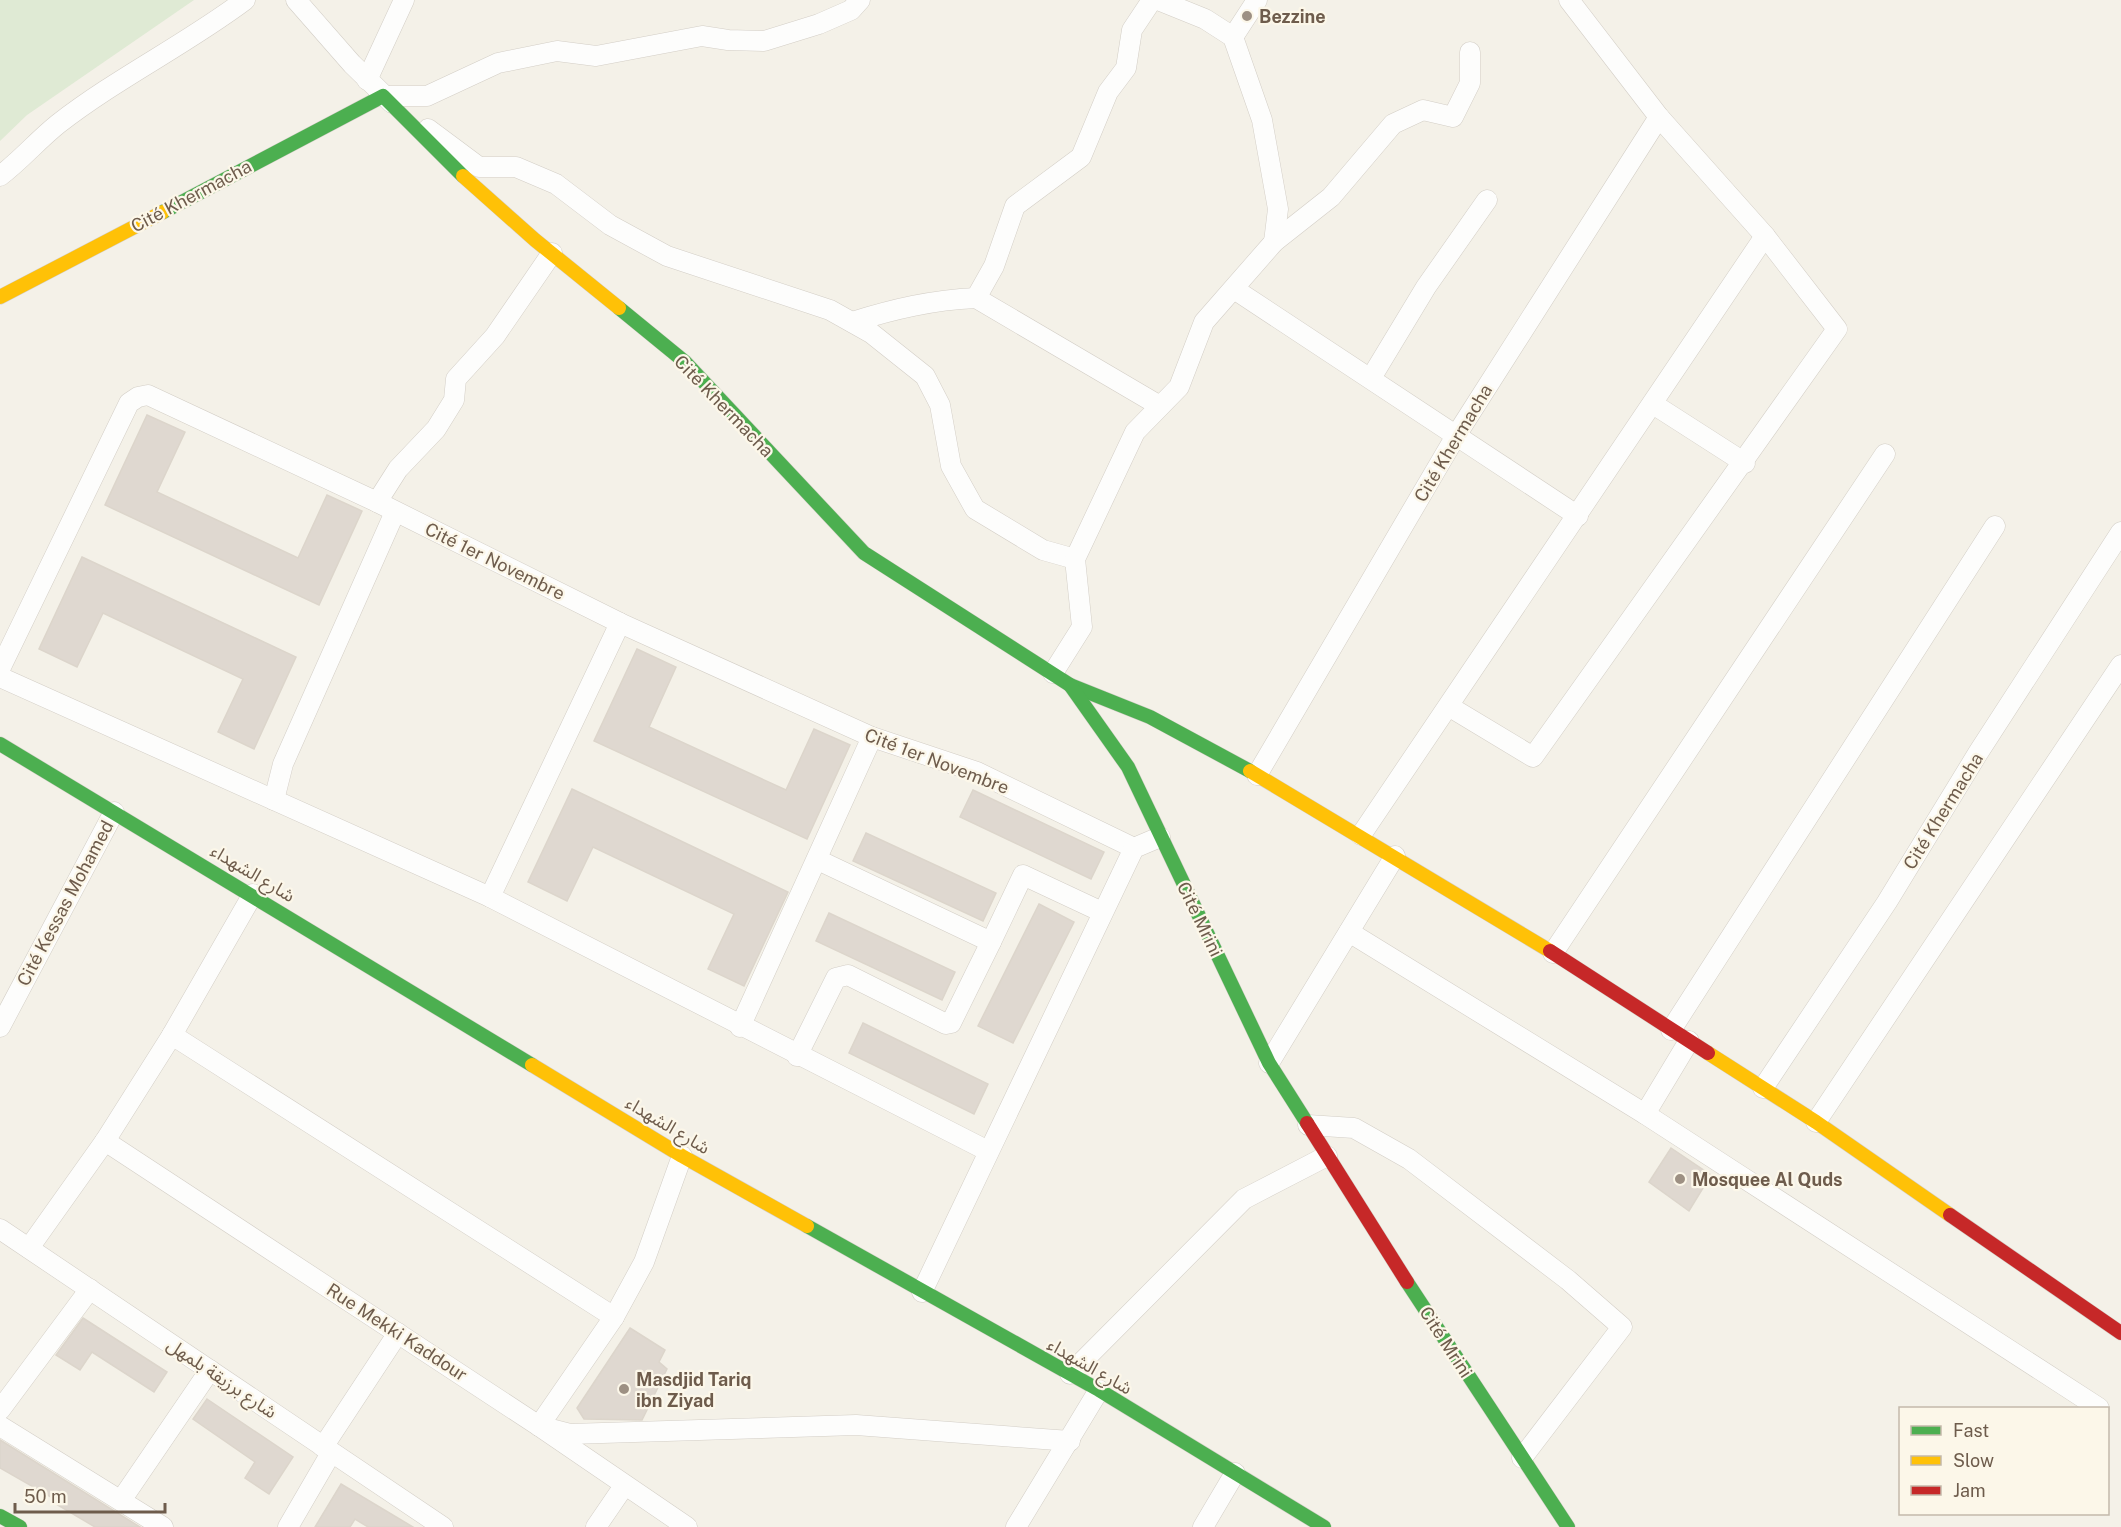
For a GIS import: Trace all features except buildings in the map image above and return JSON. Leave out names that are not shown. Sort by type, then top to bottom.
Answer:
[{"type":"street","points":[[0,176],[59,124],[121,81],[206,29],[245,0]]},
{"type":"street","points":[[296,0],[383,96],[479,166],[516,167],[556,184],[610,225],[667,256],[830,310],[871,333],[926,376],[940,405],[951,466],[975,509],[1043,550],[1075,559]]},
{"type":"street","points":[[368,80],[404,0]]},
{"type":"street","name":"Cité Khermacha","points":[[0,297],[383,96],[426,96],[465,81],[498,63],[557,51],[596,56],[702,36],[728,40],[764,40],[819,24],[851,10],[860,0]]},
{"type":"street","points":[[976,297],[994,266],[1015,206],[1081,157],[1108,92],[1126,68],[1132,30],[1152,0]]},
{"type":"street","points":[[1158,0],[1204,19],[1233,37],[1262,120],[1278,209],[1274,242]]},
{"type":"street","points":[[1233,37],[1257,0]]},
{"type":"street","points":[[1450,707],[1533,757],[1745,463],[1837,329],[1765,236],[1659,117],[1569,0]]},
{"type":"street","points":[[1053,673],[1082,627],[1075,559],[1135,432],[1179,387],[1204,322],[1274,242],[1332,197],[1393,124],[1423,110],[1453,117],[1470,83],[1470,52]]},
{"type":"street","name":"Cité Khermacha","points":[[383,96],[448,163],[552,253],[686,362],[864,553],[1070,685],[1150,717],[1257,775],[1553,953],[1816,1122],[2121,1333]]},
{"type":"street","name":"Cité Khermacha","points":[[1257,775],[1457,434],[1659,117]]},
{"type":"street","points":[[1371,378],[1426,287],[1486,200]]},
{"type":"street","points":[[1361,836],[1765,236]]},
{"type":"street","points":[[376,502],[398,469],[436,429],[454,400],[456,379],[495,336],[552,253]]},
{"type":"street","points":[[1234,289],[1578,516]]},
{"type":"street","points":[[852,322],[907,305],[940,299],[976,297],[1160,406]]},
{"type":"street","name":"Cité 1er Novembre","points":[[0,669],[129,403],[138,397],[148,395],[376,502],[620,623],[872,737],[977,772],[1134,848]]},
{"type":"street","points":[[1653,404],[1745,463]]},
{"type":"street","points":[[1553,953],[1885,454]]},
{"type":"street","points":[[274,800],[283,764],[395,512]]},
{"type":"street","points":[[1671,1030],[1995,526]]},
{"type":"street","name":"Cité Khermacha","points":[[1763,1088],[1887,902],[2068,610],[2121,532]]},
{"type":"street","points":[[490,897],[620,623]]},
{"type":"street","points":[[1816,1122],[2121,665]]},
{"type":"street","points":[[0,677],[490,897],[740,1027],[988,1151]]},
{"type":"street","name":"Cité Mrini","points":[[1070,685],[1128,767],[1269,1063],[1568,1527]]},
{"type":"street","points":[[740,1027],[818,860],[872,737]]},
{"type":"street","name":"شارع الشهداء","points":[[0,744],[253,894],[682,1156],[1099,1390],[1324,1527]]},
{"type":"street","name":"Cité Kessas Mohamed","points":[[0,1027],[114,812]]},
{"type":"street","points":[[922,1292],[1134,848],[1160,837]]},
{"type":"street","points":[[1269,1063],[1395,856]]},
{"type":"street","points":[[818,860],[991,942]]},
{"type":"street","points":[[797,1056],[837,978],[842,975],[848,975],[946,1024],[951,1023],[1023,875],[1102,912]]},
{"type":"street","points":[[29,1248],[105,1141],[172,1035],[253,894]]},
{"type":"street","points":[[1349,932],[1645,1113],[2097,1407]]},
{"type":"street","points":[[172,1035],[614,1317]]},
{"type":"street","points":[[1645,1113],[1689,1041]]},
{"type":"street","points":[[1308,1125],[1354,1128],[1409,1159],[1568,1280],[1622,1327],[1522,1458]]},
{"type":"street","name":"Rue Mekki Kaddour","points":[[105,1141],[539,1426],[687,1527]]},
{"type":"street","points":[[682,1156],[644,1262],[614,1317],[539,1426],[570,1434],[856,1425],[1070,1441]]},
{"type":"street","points":[[1070,1374],[1244,1199],[1328,1156]]},
{"type":"street","name":"شارع برزيقة بلمهل","points":[[0,1229],[443,1527]]},
{"type":"street","points":[[0,1410],[90,1289]]},
{"type":"street","points":[[288,1527],[327,1450],[398,1333]]},
{"type":"street","points":[[122,1500],[210,1370]]},
{"type":"street","points":[[1016,1527],[1099,1390]]},
{"type":"street","points":[[0,1426],[163,1527]]},
{"type":"street","points":[[1203,1527],[1235,1473]]},
{"type":"street","points":[[596,1527],[624,1486]]},
{"type":"street","points":[[0,1516],[20,1527]]},
{"type":"green space","points":[[0,0],[194,0],[27,115],[0,141]]},
{"type":"traffic: fast","points":[[163,212],[383,96],[463,176]]},
{"type":"traffic: fast","points":[[619,308],[685,362],[864,553],[1070,685],[1150,717],[1250,771]]},
{"type":"traffic: fast","points":[[1070,685],[1128,767],[1269,1063],[1307,1123]]},
{"type":"traffic: fast","points":[[0,744],[532,1065]]},
{"type":"traffic: fast","points":[[807,1226],[1099,1390],[1324,1527]]},
{"type":"traffic: fast","points":[[1407,1282],[1568,1527]]},
{"type":"traffic: fast","points":[[0,1516],[20,1527]]},
{"type":"traffic: slow","points":[[463,176],[535,240],[619,308]]},
{"type":"traffic: slow","points":[[0,297],[163,212]]},
{"type":"traffic: slow","points":[[1250,771],[1550,951]]},
{"type":"traffic: slow","points":[[1708,1053],[1816,1122],[1950,1215]]},
{"type":"traffic: slow","points":[[532,1065],[682,1156],[807,1226]]},
{"type":"traffic: jam","points":[[1550,951],[1708,1053]]},
{"type":"traffic: jam","points":[[1307,1123],[1407,1282]]},
{"type":"traffic: jam","points":[[1950,1215],[2121,1333]]},
{"type":"place","name":"Bezzine","points":[[1247,16]]},
{"type":"place","name":"Mosquee Al Quds","points":[[1680,1179]]},
{"type":"place","name":"Masdjid Tariq ibn Ziyad","points":[[624,1389]]}]
